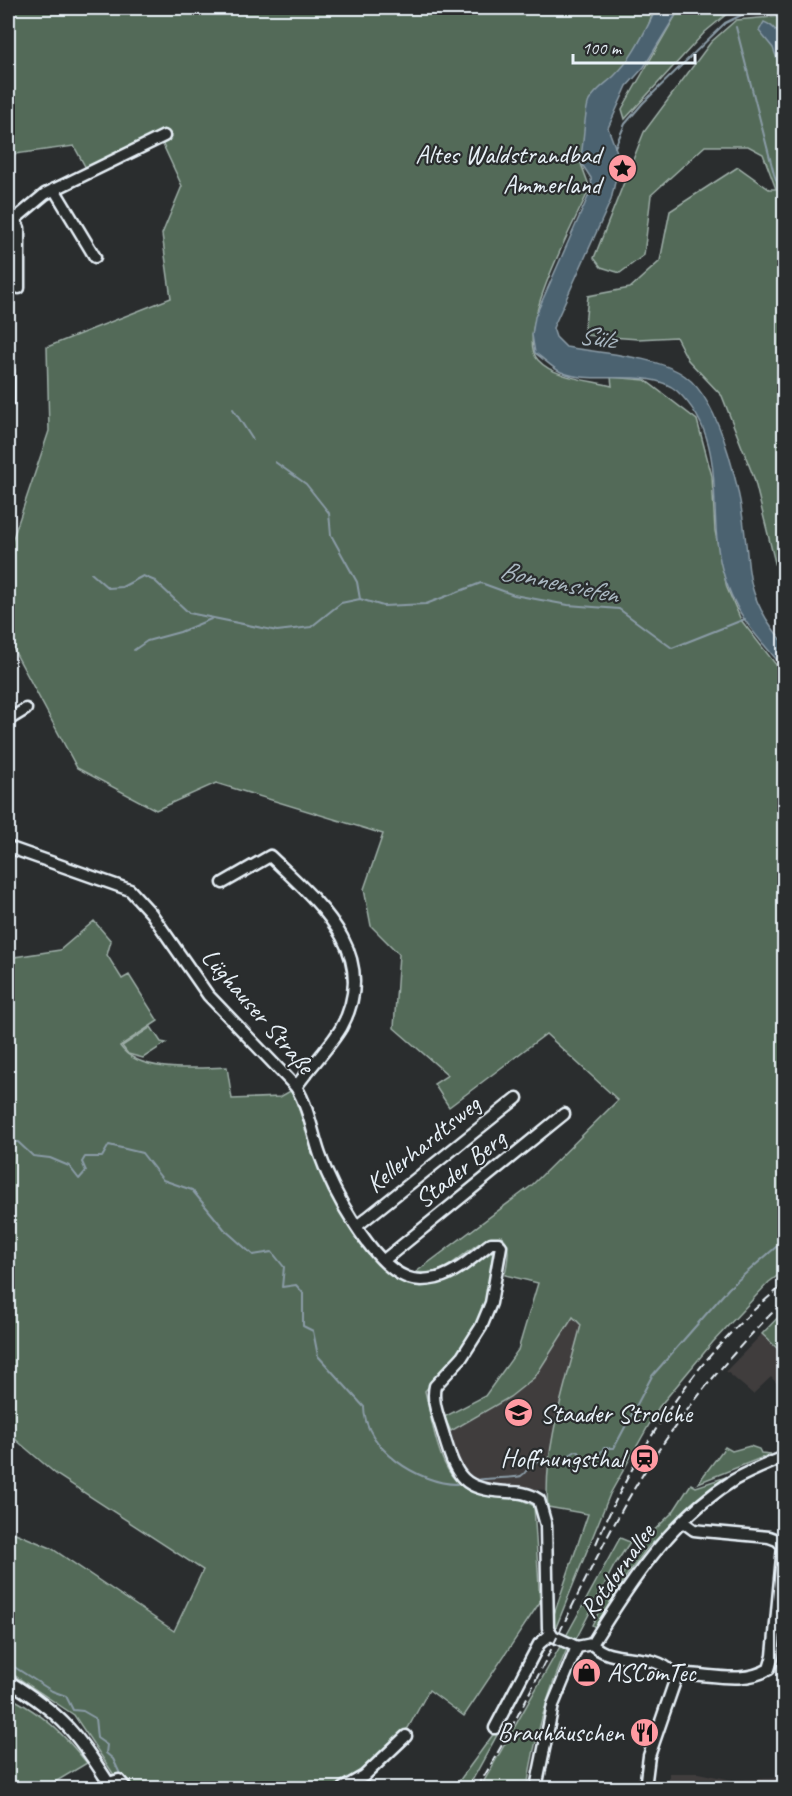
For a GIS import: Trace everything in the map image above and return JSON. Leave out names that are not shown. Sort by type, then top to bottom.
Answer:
[{"type":"street","points":[[19,288],[19,228],[10,219],[54,189],[164,136]]},
{"type":"street","points":[[54,189],[95,257]]},
{"type":"street","points":[[8,370],[8,401]]},
{"type":"street","points":[[8,720],[26,709]]},
{"type":"street","name":"Lüghauser Straße","points":[[8,847],[130,890],[151,913],[208,995],[296,1087],[304,1100],[330,1180],[344,1207],[384,1260],[408,1278],[436,1278],[454,1270],[491,1243],[501,1246],[491,1303],[481,1327],[462,1357],[435,1386],[433,1393],[453,1463],[464,1480],[483,1490],[531,1495],[542,1506],[546,1537],[547,1621],[551,1634]]},
{"type":"street","points":[[223,883],[270,855],[327,914],[349,947],[353,980],[347,1014],[340,1029],[296,1087]]},
{"type":"street","name":"Kellerhardtsweg","points":[[357,1226],[517,1098]]},
{"type":"street","name":"Stader Berg","points":[[384,1260],[564,1114]]},
{"type":"street","name":"Rotdornallee","points":[[536,1788],[553,1705],[577,1647],[592,1644],[653,1554],[683,1522],[736,1479],[784,1457]]},
{"type":"street","points":[[592,1644],[601,1651],[661,1662],[674,1674],[718,1677],[753,1675],[769,1669],[772,1661],[781,1542],[769,1537],[703,1532],[694,1530],[683,1522]]},
{"type":"street","points":[[495,1728],[539,1644],[551,1634],[577,1647]]},
{"type":"street","points":[[645,1788],[646,1765],[675,1681],[674,1674]]},
{"type":"street","points":[[8,1681],[33,1696],[63,1720],[83,1743],[111,1786],[119,1780],[126,1788]]},
{"type":"street","points":[[350,1787],[406,1736]]},
{"type":"shaded area","points":[[574,1316],[581,1325],[558,1416],[546,1490],[485,1486],[466,1478],[455,1456],[451,1431],[510,1397],[535,1377]]},
{"type":"shaded area","points":[[762,1334],[779,1350],[784,1345],[784,1391],[771,1377],[753,1394],[726,1371]]},
{"type":"shaded area","points":[[669,1773],[698,1773],[732,1780],[784,1778],[784,1788],[669,1788]]},
{"type":"green space","points":[[8,8],[654,8],[645,36],[580,161],[590,188],[549,276],[534,326],[532,346],[538,360],[562,375],[612,386],[611,377],[645,380],[697,420],[712,476],[715,531],[727,588],[741,620],[784,675],[784,1271],[769,1282],[713,1342],[659,1407],[610,1494],[554,1632],[551,1623],[588,1514],[548,1507],[547,1486],[557,1416],[581,1325],[573,1317],[535,1377],[510,1397],[451,1431],[444,1417],[485,1396],[518,1350],[538,1283],[505,1275],[508,1249],[502,1236],[479,1243],[441,1270],[430,1273],[416,1272],[531,1186],[618,1100],[546,1034],[449,1107],[434,1084],[448,1075],[394,1028],[399,954],[371,926],[364,889],[383,834],[216,783],[156,810],[77,768],[8,639],[8,553],[49,431],[47,347],[171,298],[162,234],[182,186],[158,134],[87,170],[74,146],[8,155]]},
{"type":"green space","points":[[680,8],[734,8],[705,32],[625,119],[622,109]]},
{"type":"green space","points":[[784,16],[784,599],[754,478],[722,396],[688,360],[676,337],[638,339],[584,335],[588,296],[630,288],[660,261],[670,211],[738,167],[769,189],[776,189],[763,154],[748,146],[705,146],[651,195],[644,255],[620,273],[601,267],[594,258],[644,132],[711,42],[736,20]]},
{"type":"green space","points":[[94,921],[111,941],[107,955],[122,979],[129,975],[158,1021],[120,1046],[129,1055],[154,1065],[169,1067],[227,1067],[232,1099],[280,1097],[292,1090],[318,1163],[339,1210],[370,1251],[406,1279],[428,1285],[443,1282],[458,1275],[495,1250],[487,1297],[475,1332],[425,1391],[440,1453],[455,1480],[481,1495],[516,1498],[534,1506],[540,1602],[464,1716],[429,1690],[408,1728],[379,1758],[338,1788],[130,1788],[114,1775],[74,1715],[8,1671],[8,1530],[51,1548],[174,1631],[203,1570],[57,1475],[8,1433],[8,958],[60,950]]},
{"type":"green space","points":[[151,1027],[161,1042],[166,1043],[143,1058],[128,1054],[122,1046]]},
{"type":"green space","points":[[784,1311],[784,1345],[779,1350],[762,1334]]},
{"type":"green space","points":[[750,1446],[759,1449],[761,1453],[771,1454],[698,1483],[725,1447],[732,1451]]},
{"type":"green space","points":[[726,1477],[648,1547],[625,1578],[595,1627],[592,1625],[611,1588],[614,1589],[636,1552],[634,1550],[673,1512],[691,1484],[696,1487]]},
{"type":"green space","points":[[620,1538],[630,1542],[614,1566],[576,1639],[565,1638]]},
{"type":"green space","points":[[547,1637],[549,1640],[468,1788],[454,1788],[492,1736]]},
{"type":"green space","points":[[562,1643],[567,1649],[542,1717],[527,1788],[480,1788]]},
{"type":"green space","points":[[8,1696],[32,1710],[51,1725],[87,1763],[45,1788],[8,1788]]},
{"type":"water","points":[[657,8],[680,8],[644,67],[627,86],[608,128],[620,160],[611,200],[553,328],[556,337],[566,347],[628,356],[660,364],[685,376],[698,389],[710,407],[728,453],[744,525],[752,587],[763,613],[784,643],[784,668],[747,623],[727,585],[718,546],[710,453],[704,431],[693,410],[677,391],[665,384],[636,378],[573,376],[561,372],[535,353],[532,335],[535,317],[592,188],[591,178],[580,161],[589,101],[628,60]]},
{"type":"water","points":[[764,22],[772,26],[781,38],[784,53],[784,78],[773,48],[759,31]]},
{"type":"waterway","points":[[615,147],[625,124],[643,103],[725,23],[750,11],[784,9]]},
{"type":"waterway","points":[[736,27],[774,174],[784,202]]},
{"type":"waterway","points":[[775,30],[784,30]]},
{"type":"waterway","points":[[233,409],[253,440]]},
{"type":"waterway","points":[[275,462],[306,484],[329,513],[331,535],[357,582],[360,599]]},
{"type":"waterway","name":"Bonnensiefen","points":[[91,573],[108,588],[122,587],[143,576],[155,581],[189,613],[277,631],[311,627],[341,603],[360,599],[383,606],[426,604],[481,583],[514,595],[568,605],[619,609],[672,648],[745,619]]},
{"type":"waterway","points":[[134,650],[147,641],[180,632],[211,619]]},
{"type":"waterway","points":[[8,1142],[18,1142],[33,1156],[50,1158],[69,1166],[79,1179],[86,1171],[82,1162],[85,1157],[102,1157],[109,1145],[142,1153],[163,1180],[192,1190],[225,1230],[253,1255],[272,1252],[284,1267],[282,1287],[296,1285],[303,1293],[303,1326],[313,1331],[318,1356],[364,1407],[366,1422],[383,1449],[396,1461],[426,1478],[457,1484]]},
{"type":"waterway","points":[[547,1462],[557,1463],[576,1451],[579,1452],[585,1465],[591,1465],[604,1448],[614,1448],[652,1376],[729,1288],[784,1240]]},
{"type":"waterway","points":[[477,1480],[521,1476],[533,1463],[539,1461]]},
{"type":"waterway","points":[[8,1663],[52,1691],[66,1696],[73,1710],[83,1711],[95,1718],[97,1738],[107,1745],[106,1753],[113,1759],[122,1778]]},
{"type":"railway","points":[[596,1544],[630,1473],[674,1402],[726,1338],[784,1285]]},
{"type":"railway","points":[[477,1788],[517,1718],[608,1537],[643,1474],[699,1395],[784,1301]]},
{"type":"place","name":"Altes Waldstrandbad Ammerland","points":[[622,169]]},
{"type":"place","name":"Staader Strolche","points":[[519,1413]]},
{"type":"place","name":"Hoffnungsthal","points":[[645,1458]]},
{"type":"place","name":"ASComTec","points":[[586,1672]]},
{"type":"place","name":"Brauhäuschen","points":[[645,1732]]},
{"type":"water label","name":"Sülz","points":[[597,337]]}]
